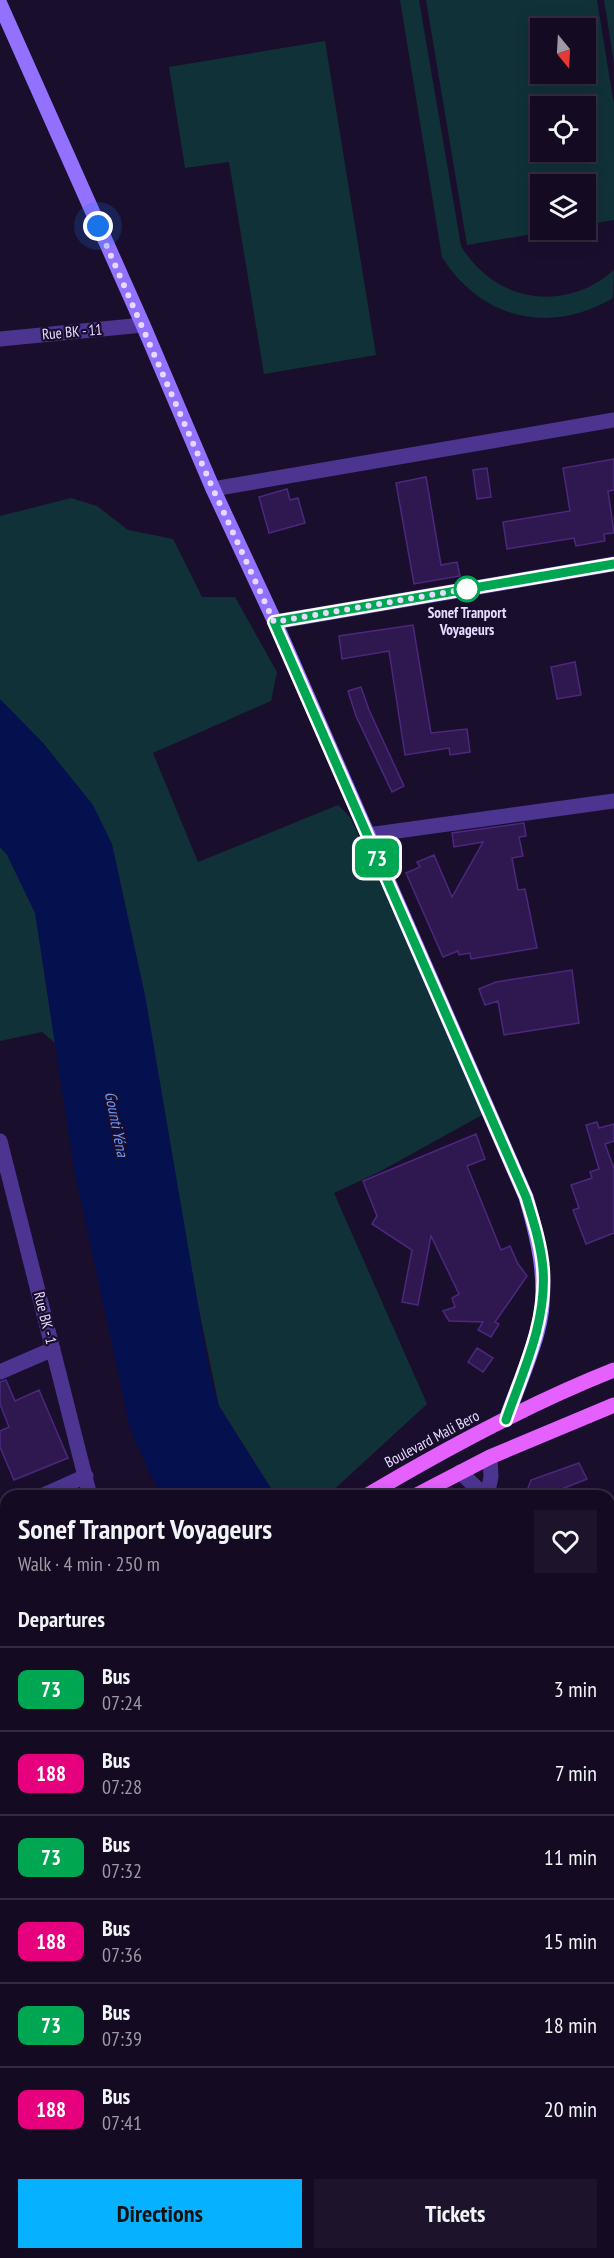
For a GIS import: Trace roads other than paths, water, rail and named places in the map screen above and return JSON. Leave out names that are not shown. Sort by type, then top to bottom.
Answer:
[{"type":"main road","name":"Boulevard Mali Bero","points":[[376,1490],[435,1456],[506,1420],[614,1370]]},
{"type":"main road","points":[[426,1490],[490,1457],[614,1405]]},
{"type":"street","points":[[0,4],[522,1186],[538,1240],[543,1269],[543,1292],[538,1332],[506,1420]]},
{"type":"street","name":"Rue BK - 11","points":[[0,339],[143,326]]},
{"type":"street","points":[[213,489],[614,420]]},
{"type":"street","points":[[274,622],[614,564]]},
{"type":"street","points":[[368,835],[614,801]]},
{"type":"street","name":"Rue BK - 1","points":[[0,1141],[7,1194],[53,1349],[89,1490]]},
{"type":"street","points":[[0,1372],[53,1349]]},
{"type":"street","points":[[488,1490],[491,1477],[490,1457]]},
{"type":"street","points":[[460,1472],[480,1490]]},
{"type":"street","points":[[54,1490],[86,1476]]},
{"type":"water","name":"Gounti Yéna","points":[[0,699],[44,744],[93,805],[112,844],[145,995],[210,1375],[219,1406],[272,1490],[160,1490],[150,1475],[130,1428],[74,1169],[35,913],[7,855],[0,847]]},
{"type":"place","name":"Sonef Tranport Voyageurs","points":[[467,589]]}]
